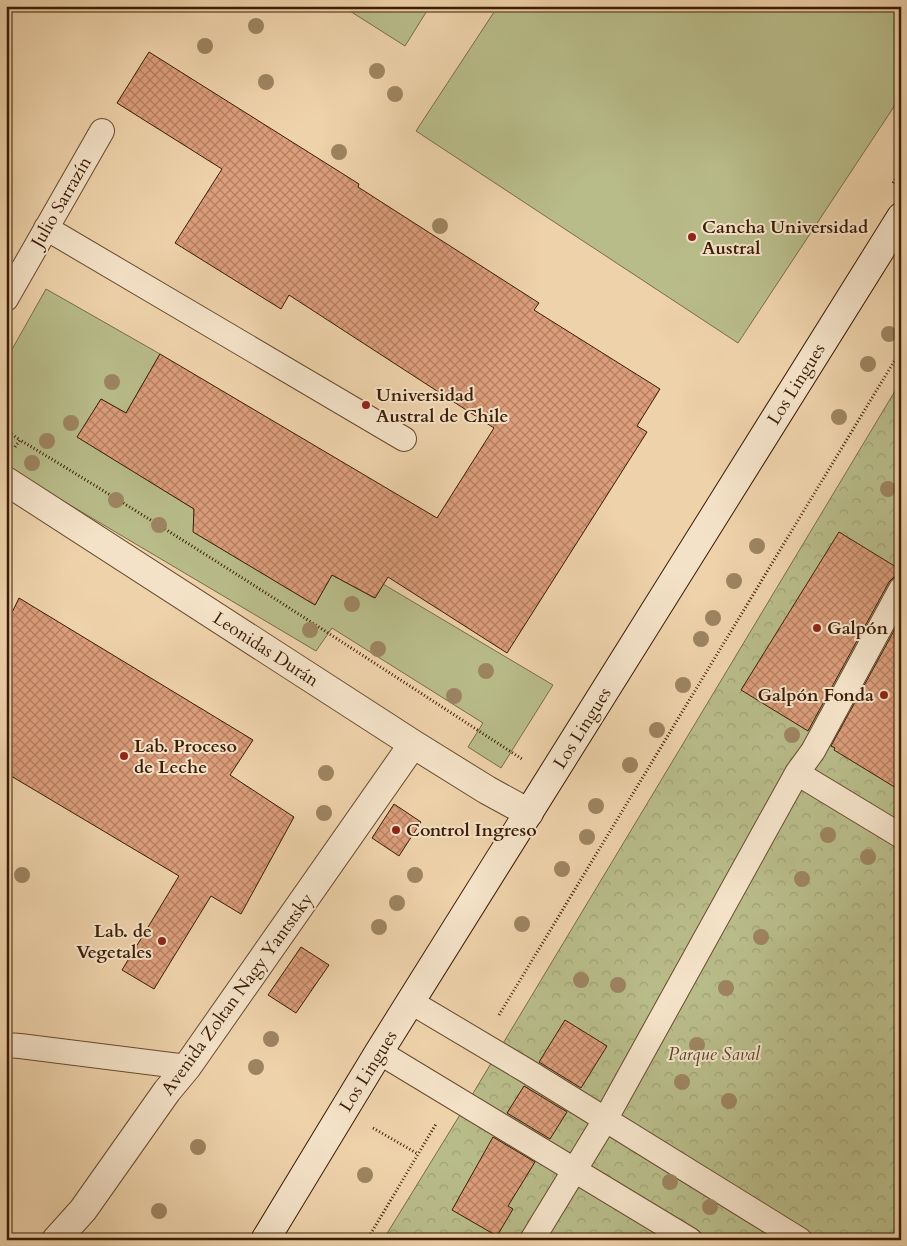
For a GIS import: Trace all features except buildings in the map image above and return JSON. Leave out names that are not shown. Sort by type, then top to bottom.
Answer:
[{"type":"street","name":"Los Lingues","points":[[265,1240],[379,1052],[901,217]]},
{"type":"street","name":"Leonidas Durán","points":[[6,481],[413,744],[487,790],[529,813]]},
{"type":"street","name":"Avenida Zoltan Nagy Yantstsky","points":[[56,1240],[83,1210],[167,1091],[187,1067],[413,744]]},
{"type":"lane","name":"Julio Sarrazín","points":[[6,299],[102,131]]},
{"type":"lane","points":[[46,228],[404,440]]},
{"type":"lane","points":[[532,1240],[605,1120],[797,773],[813,751],[901,589]]},
{"type":"lane","points":[[797,773],[901,836]]},
{"type":"lane","points":[[411,1002],[527,1071],[800,1240]]},
{"type":"lane","points":[[6,1046],[20,1046],[187,1067]]},
{"type":"lane","points":[[379,1052],[690,1240]]},
{"type":"path","points":[[481,1045],[658,748],[901,350]]},
{"type":"path","points":[[6,430],[282,603],[524,761]]},
{"type":"path","points":[[11,453],[20,440]]},
{"type":"path","points":[[368,1240],[453,1096]]},
{"type":"green space","points":[[342,6],[430,6],[405,46]]},
{"type":"green space","name":"Cancha Universidad Austral","points":[[498,6],[901,6],[901,96],[738,343],[416,131]]},
{"type":"green space","points":[[46,289],[160,354],[126,413],[101,399],[78,437],[194,509],[194,532],[315,605],[332,575],[374,598],[383,584],[553,685],[501,768],[468,747],[483,723],[332,628],[316,651],[6,467],[6,360]]},
{"type":"green space","name":"Parque Saval","points":[[901,381],[901,1240],[383,1240],[466,1105]]},
{"type":"place","name":"Cancha Universidad Austral","points":[[692,237]]},
{"type":"place","name":"Universidad Austral de Chile","points":[[366,405]]},
{"type":"place","name":"Galpón","points":[[817,628]]},
{"type":"place","name":"Galpón Fonda","points":[[884,695]]},
{"type":"place","name":"Lab. Proceso de Leche","points":[[124,756]]},
{"type":"place","name":"Control Ingreso","points":[[396,830]]},
{"type":"place","name":"Lab. de Vegetales","points":[[162,941]]}]
